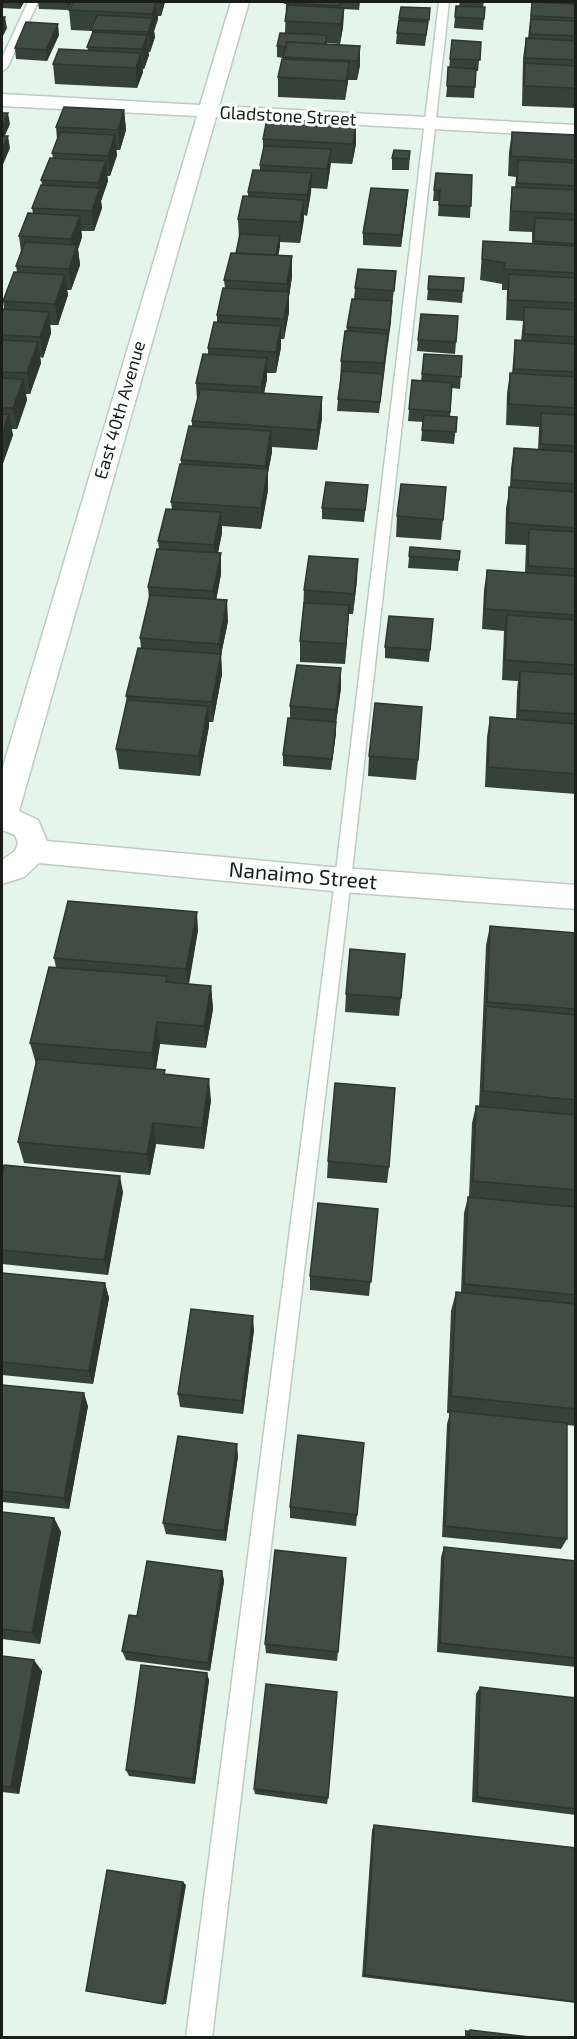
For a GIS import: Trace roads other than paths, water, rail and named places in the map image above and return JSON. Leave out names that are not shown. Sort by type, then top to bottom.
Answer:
[{"type":"street","name":"East 40th Avenue","points":[[2,819],[206,111],[240,2]]},
{"type":"street","name":"Gladstone Street","points":[[2,100],[576,131]]},
{"type":"street","points":[[2,819],[12,820],[27,828],[32,836],[32,851],[19,866],[2,872]]},
{"type":"street","name":"Nanaimo Street","points":[[32,851],[343,880],[576,897]]},
{"type":"lane","points":[[2,68],[33,2]]},
{"type":"lane","points":[[199,2037],[343,880],[432,123],[444,2]]}]
